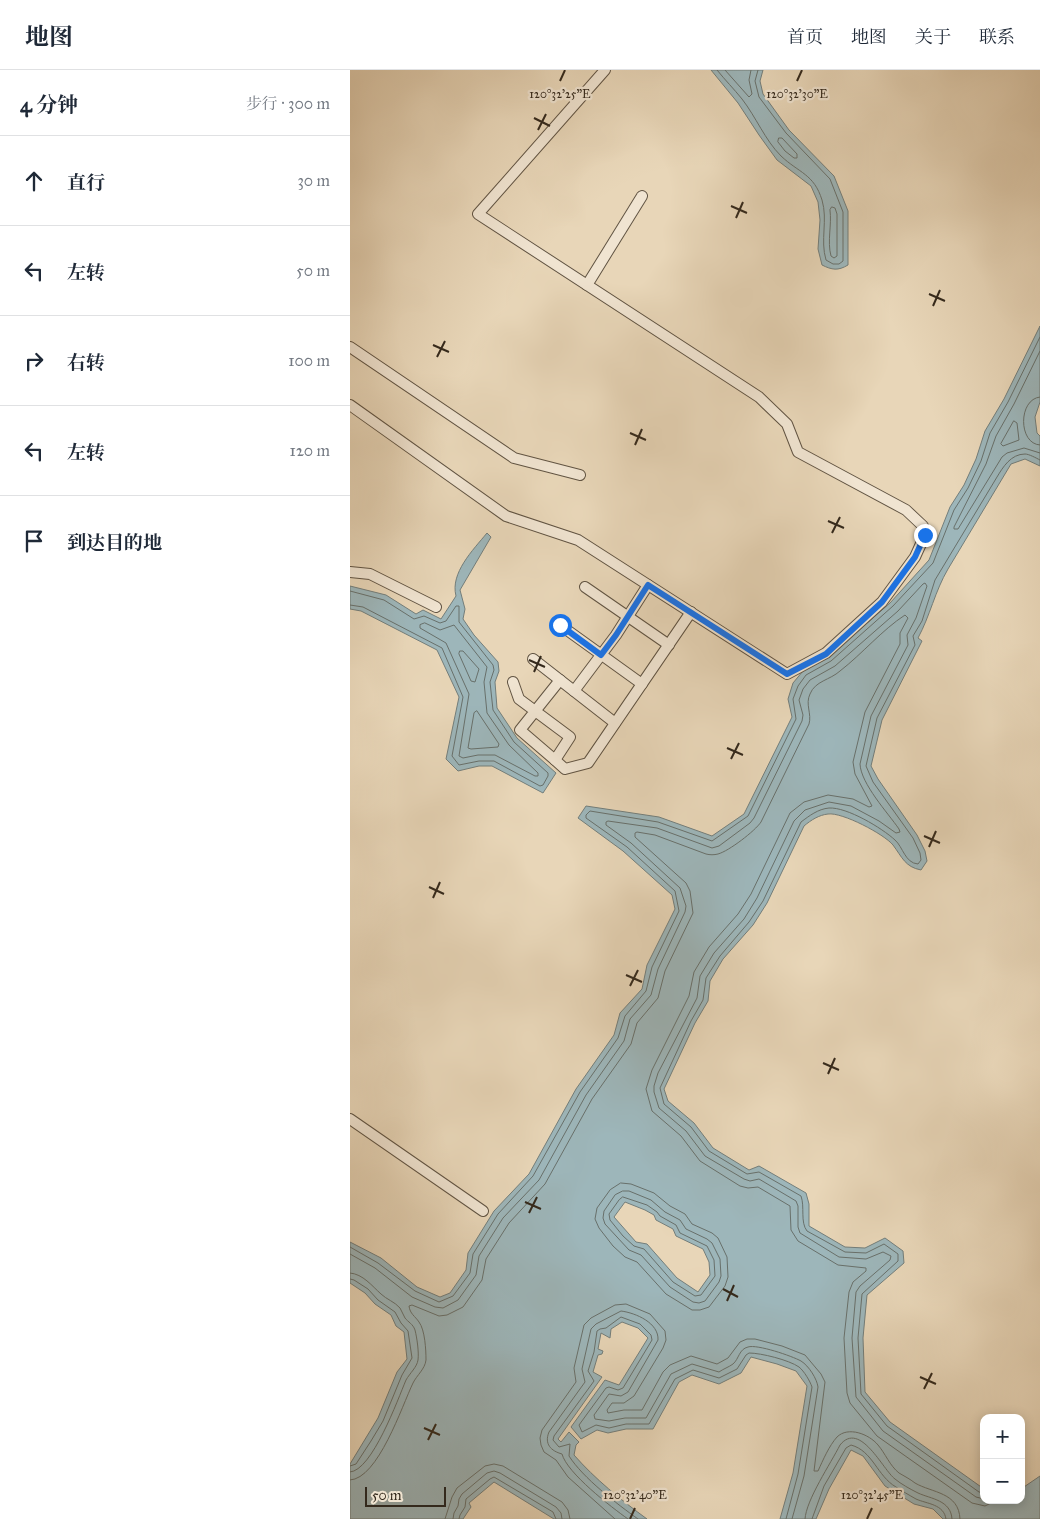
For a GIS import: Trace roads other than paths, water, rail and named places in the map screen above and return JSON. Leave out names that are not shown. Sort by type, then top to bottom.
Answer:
[{"type":"street","points":[[350,405],[506,516],[578,540],[787,674],[826,654],[882,602],[915,557],[925,535],[923,526],[906,510],[798,452],[787,424],[760,397],[478,214],[605,70]]},
{"type":"street","points":[[587,284],[642,196]]},
{"type":"street","points":[[350,347],[514,458],[580,475]]},
{"type":"street","points":[[350,572],[370,574],[436,608]]},
{"type":"street","points":[[574,691],[628,617],[648,585]]},
{"type":"street","points":[[585,588],[668,645]]},
{"type":"street","points":[[560,680],[520,730],[565,769],[588,763],[691,612]]},
{"type":"street","points":[[560,625],[642,684]]},
{"type":"street","points":[[533,659],[615,724]]},
{"type":"street","points":[[514,682],[519,699],[570,737],[555,760]]},
{"type":"street","points":[[350,1119],[483,1211]]},
{"type":"water","points":[[711,70],[763,70],[760,81],[763,94],[789,130],[834,176],[848,211],[848,265],[835,269],[822,265],[818,249],[820,220],[818,202],[811,186],[777,160],[738,103]]},
{"type":"water","points":[[1040,326],[1040,402],[1035,417],[1037,433],[1040,436],[1040,466],[1025,459],[1011,464],[948,569],[918,638],[922,641],[882,720],[871,766],[917,835],[925,851],[927,861],[921,870],[911,867],[888,840],[843,816],[828,814],[815,818],[804,826],[767,903],[753,925],[723,959],[710,981],[708,1001],[695,1023],[664,1089],[668,1101],[694,1123],[713,1148],[749,1170],[759,1166],[806,1193],[809,1204],[809,1226],[845,1247],[865,1248],[885,1238],[903,1251],[904,1263],[867,1295],[863,1338],[865,1392],[890,1422],[980,1486],[980,1504],[1025,1504],[1025,1486],[1040,1476],[1040,1519],[943,1519],[933,1509],[914,1504],[885,1486],[863,1456],[851,1450],[829,1489],[816,1519],[780,1519],[793,1473],[807,1386],[796,1371],[751,1357],[741,1373],[719,1384],[692,1375],[679,1382],[653,1429],[626,1429],[608,1433],[597,1430],[581,1439],[571,1427],[605,1380],[619,1385],[648,1338],[638,1328],[622,1322],[611,1329],[610,1338],[601,1333],[598,1349],[603,1351],[602,1354],[598,1355],[593,1372],[602,1377],[558,1439],[561,1442],[569,1432],[579,1442],[576,1445],[574,1455],[609,1489],[647,1519],[554,1519],[494,1482],[469,1503],[471,1507],[463,1519],[350,1519],[350,1464],[378,1418],[397,1372],[407,1359],[404,1332],[396,1326],[391,1315],[350,1283],[350,1242],[381,1258],[417,1287],[440,1297],[450,1293],[466,1270],[468,1253],[494,1211],[529,1174],[576,1089],[614,1035],[620,1013],[642,989],[647,965],[675,909],[672,895],[623,851],[578,818],[586,806],[659,817],[712,836],[744,814],[792,717],[788,699],[793,683],[803,671],[828,657],[890,603],[929,560],[950,507],[964,485],[976,459],[985,431],[1004,399]],"holes":[[[625,1202],[654,1215],[656,1220],[673,1229],[676,1236],[703,1249],[709,1262],[710,1275],[698,1292],[677,1278],[647,1244],[636,1242],[614,1217]]]},
{"type":"water","points":[[487,533],[491,537],[460,590],[465,609],[463,619],[474,635],[498,662],[499,671],[495,682],[497,708],[517,738],[556,773],[543,793],[492,766],[479,766],[458,771],[446,759],[459,697],[437,650],[361,611],[350,609],[350,586],[386,595],[416,614],[423,610],[441,619],[456,596],[455,587],[459,570],[469,554]]}]
